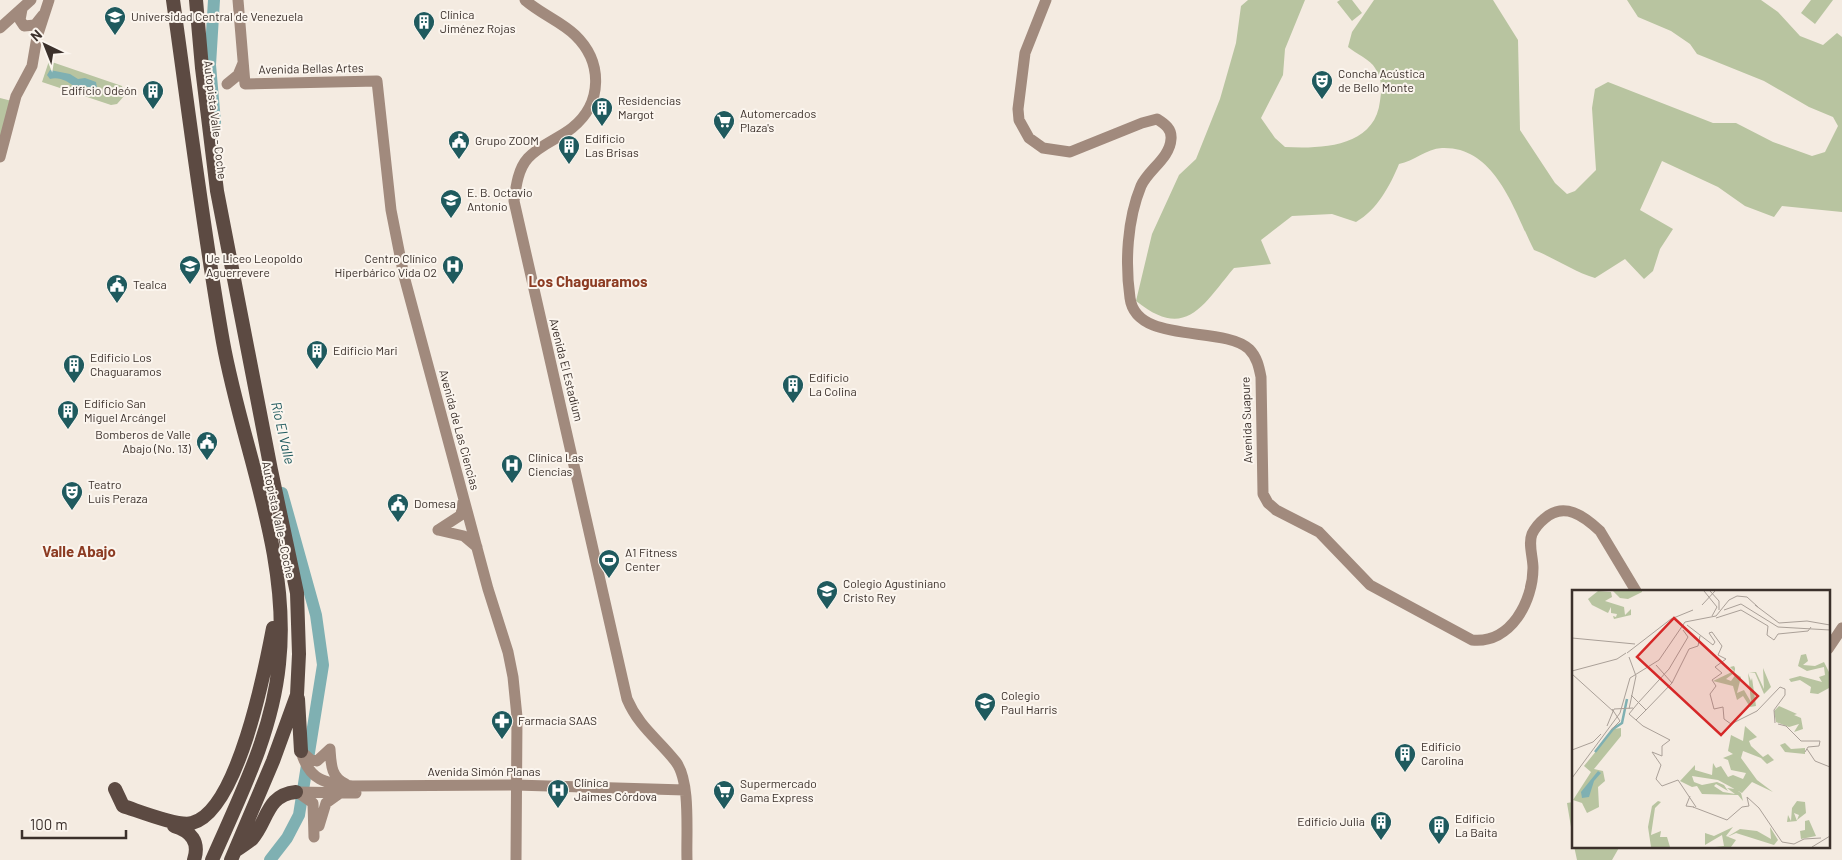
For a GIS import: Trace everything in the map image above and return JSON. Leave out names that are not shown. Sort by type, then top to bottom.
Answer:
[{"type":"highway","points":[[165,0],[185,146],[194,191],[203,208]]},
{"type":"highway","name":"Autopista Valle - Coche","points":[[173,0],[223,344],[272,552],[279,614],[280,662],[274,704],[267,730],[212,860]]},
{"type":"highway","name":"Autopista Valle - Coche","points":[[188,0],[194,71],[209,194],[240,334],[298,625],[297,695],[233,856]]},
{"type":"highway","name":"Autopista Valle - Coche","points":[[196,0],[217,191],[240,334]]},
{"type":"highway","points":[[115,789],[122,806],[183,823],[198,821],[206,815],[231,779],[243,750],[265,672],[274,626],[279,614]]},
{"type":"highway","points":[[297,695],[301,751]]},
{"type":"highway","points":[[233,856],[252,839],[274,801],[288,793],[296,792]]},
{"type":"highway","points":[[111,808],[185,829],[195,843],[194,860]]},
{"type":"street","points":[[0,28],[31,0]]},
{"type":"street","points":[[238,0],[244,59],[251,73],[262,83]]},
{"type":"street","name":"Avenida El Estadium","points":[[525,0],[575,35],[592,58],[597,78],[595,94],[583,117],[571,129],[544,145],[527,159],[520,172],[514,200],[627,699],[640,724],[677,763],[685,790],[687,860]]},
{"type":"street","name":"Avenida Suapure","points":[[1046,0],[1025,53],[1018,109],[1023,131],[1035,144],[1064,152],[1077,150],[1142,123],[1157,119],[1171,131],[1170,148],[1142,185],[1133,218],[1127,257],[1130,301],[1135,311],[1156,326],[1234,342],[1248,348],[1253,354],[1258,362],[1261,377],[1264,494],[1268,503],[1276,510],[1315,528],[1333,544],[1352,569],[1370,585],[1472,640],[1480,641],[1498,636],[1515,621],[1530,591],[1532,534],[1538,524],[1552,513],[1568,510],[1592,523],[1600,531],[1635,590]]},
{"type":"street","points":[[22,9],[20,22],[28,27],[40,20],[48,3]]},
{"type":"street","points":[[0,157],[16,96],[32,66],[37,37],[48,3]]},
{"type":"street","points":[[227,84],[238,75],[244,59]]},
{"type":"street","name":"Avenida Bellas Artes","points":[[244,59],[245,84],[377,81]]},
{"type":"street","name":"Avenida de Las Ciencias","points":[[377,81],[391,210],[404,276],[477,547],[508,652],[516,695],[516,860]]},
{"type":"street","points":[[464,498],[461,516],[438,530],[464,536],[477,547]]},
{"type":"street","points":[[1830,646],[1842,628]]},
{"type":"street","points":[[301,751],[310,759],[317,761],[330,749],[332,772],[343,783],[352,786]]},
{"type":"street","name":"Avenida Simón Planas","points":[[301,751],[304,762],[318,778],[329,783],[352,786],[685,790]]},
{"type":"street","name":"Avenida Simón Planas","points":[[296,792],[340,793],[515,789]]},
{"type":"street","points":[[296,792],[308,797],[313,803],[314,837],[318,832],[326,803],[340,793]]},
{"type":"green space","points":[[1248,0],[1305,0],[1285,49],[1283,75],[1261,118],[1275,138],[1285,147],[1315,147],[1344,142],[1358,136],[1368,128],[1376,116],[1381,92],[1379,76],[1370,62],[1348,47],[1352,32],[1374,0],[1493,0],[1518,40],[1520,130],[1555,183],[1567,194],[1575,191],[1596,170],[1592,108],[1595,89],[1608,82],[1713,123],[1736,123],[1773,142],[1812,156],[1825,152],[1838,126],[1833,117],[1809,107],[1764,81],[1697,54],[1690,44],[1671,31],[1638,17],[1627,0],[1761,0],[1778,12],[1800,36],[1823,45],[1837,33],[1842,37],[1842,212],[1782,206],[1774,217],[1745,206],[1718,187],[1662,161],[1640,210],[1673,229],[1660,249],[1653,271],[1644,279],[1625,259],[1595,278],[1534,250],[1510,200],[1490,169],[1476,158],[1461,150],[1442,148],[1399,164],[1382,197],[1364,217],[1356,222],[1332,214],[1292,216],[1261,240],[1271,264],[1234,268],[1202,306],[1192,314],[1181,318],[1168,318],[1153,313],[1136,301],[1152,234],[1179,175],[1196,159],[1220,99],[1236,43],[1241,6]]},
{"type":"green space","points":[[1340,0],[1352,0],[1362,13],[1352,21],[1337,2]]},
{"type":"green space","points":[[1811,0],[1833,0],[1815,24],[1801,13]]},
{"type":"green space","points":[[49,61],[122,86],[125,95],[117,104],[111,105],[42,82]]},
{"type":"green space","points":[[0,98],[12,101],[0,143]]},
{"type":"green space","points":[[1572,802],[1572,833],[1567,803]]},
{"type":"green space","points":[[1574,848],[1619,848],[1612,860],[1577,860]]},
{"type":"water","points":[[50,70],[70,74],[78,79],[85,78],[96,82],[97,88],[92,91],[86,86],[75,87],[67,81],[50,79],[47,75]]},
{"type":"waterway","name":"Río El Valle","points":[[214,0],[210,65],[215,122]]},
{"type":"waterway","name":"Río El Valle","points":[[270,860],[287,838],[299,815],[323,665],[316,615],[282,493]]},
{"type":"place","name":"Universidad Central de Venezuela","points":[[115,36]]},
{"type":"place","name":"Clínica Jiménez Rojas","points":[[424,41]]},
{"type":"place","name":"Concha Acústica de Bello Monte","points":[[1322,100]]},
{"type":"place","name":"Edificio Odeón","points":[[153,110]]},
{"type":"place","name":"Residencias Margot","points":[[602,127]]},
{"type":"place","name":"Automercados Plaza's","points":[[724,140]]},
{"type":"place","name":"Grupo ZOOM","points":[[459,160]]},
{"type":"place","name":"Edificio Las Brisas","points":[[569,165]]},
{"type":"place","name":"E. B. Octavio Antonio","points":[[451,219]]},
{"type":"place","name":"Ue Liceo Leopoldo Aguerrevere","points":[[190,285]]},
{"type":"place","name":"Centro Clínico Hiperbárico Vida O2","points":[[453,285]]},
{"type":"place","name":"Tealca","points":[[117,304]]},
{"type":"place","name":"Edificio Mari","points":[[317,370]]},
{"type":"place","name":"Edificio Los Chaguaramos","points":[[74,384]]},
{"type":"place","name":"Edificio La Colina","points":[[793,404]]},
{"type":"place","name":"Edificio San Miguel Arcángel","points":[[68,430]]},
{"type":"place","name":"Bomberos de Valle Abajo (No. 13)","points":[[207,461]]},
{"type":"place","name":"Clínica Las Ciencias","points":[[512,484]]},
{"type":"place","name":"Teatro Luis Peraza","points":[[72,511]]},
{"type":"place","name":"Domesa","points":[[398,523]]},
{"type":"place","name":"A1 Fitness Center","points":[[609,579]]},
{"type":"place","name":"Colegio Agustiniano Cristo Rey","points":[[827,610]]},
{"type":"place","name":"Colegio Paul Harris","points":[[985,722]]},
{"type":"place","name":"Farmacia SAAS","points":[[502,740]]},
{"type":"place","name":"Edificio Carolina","points":[[1405,773]]},
{"type":"place","name":"Clínica Jaimes Córdova","points":[[558,809]]},
{"type":"place","name":"Supermercado Gama Express","points":[[724,810]]},
{"type":"place","name":"Edificio Julia","points":[[1381,841]]},
{"type":"place","name":"Edificio La Baita","points":[[1439,845]]},
{"type":"district","name":"Los Chaguaramos","points":[[588,282]]},
{"type":"district","name":"Valle Abajo","points":[[79,552]]}]
